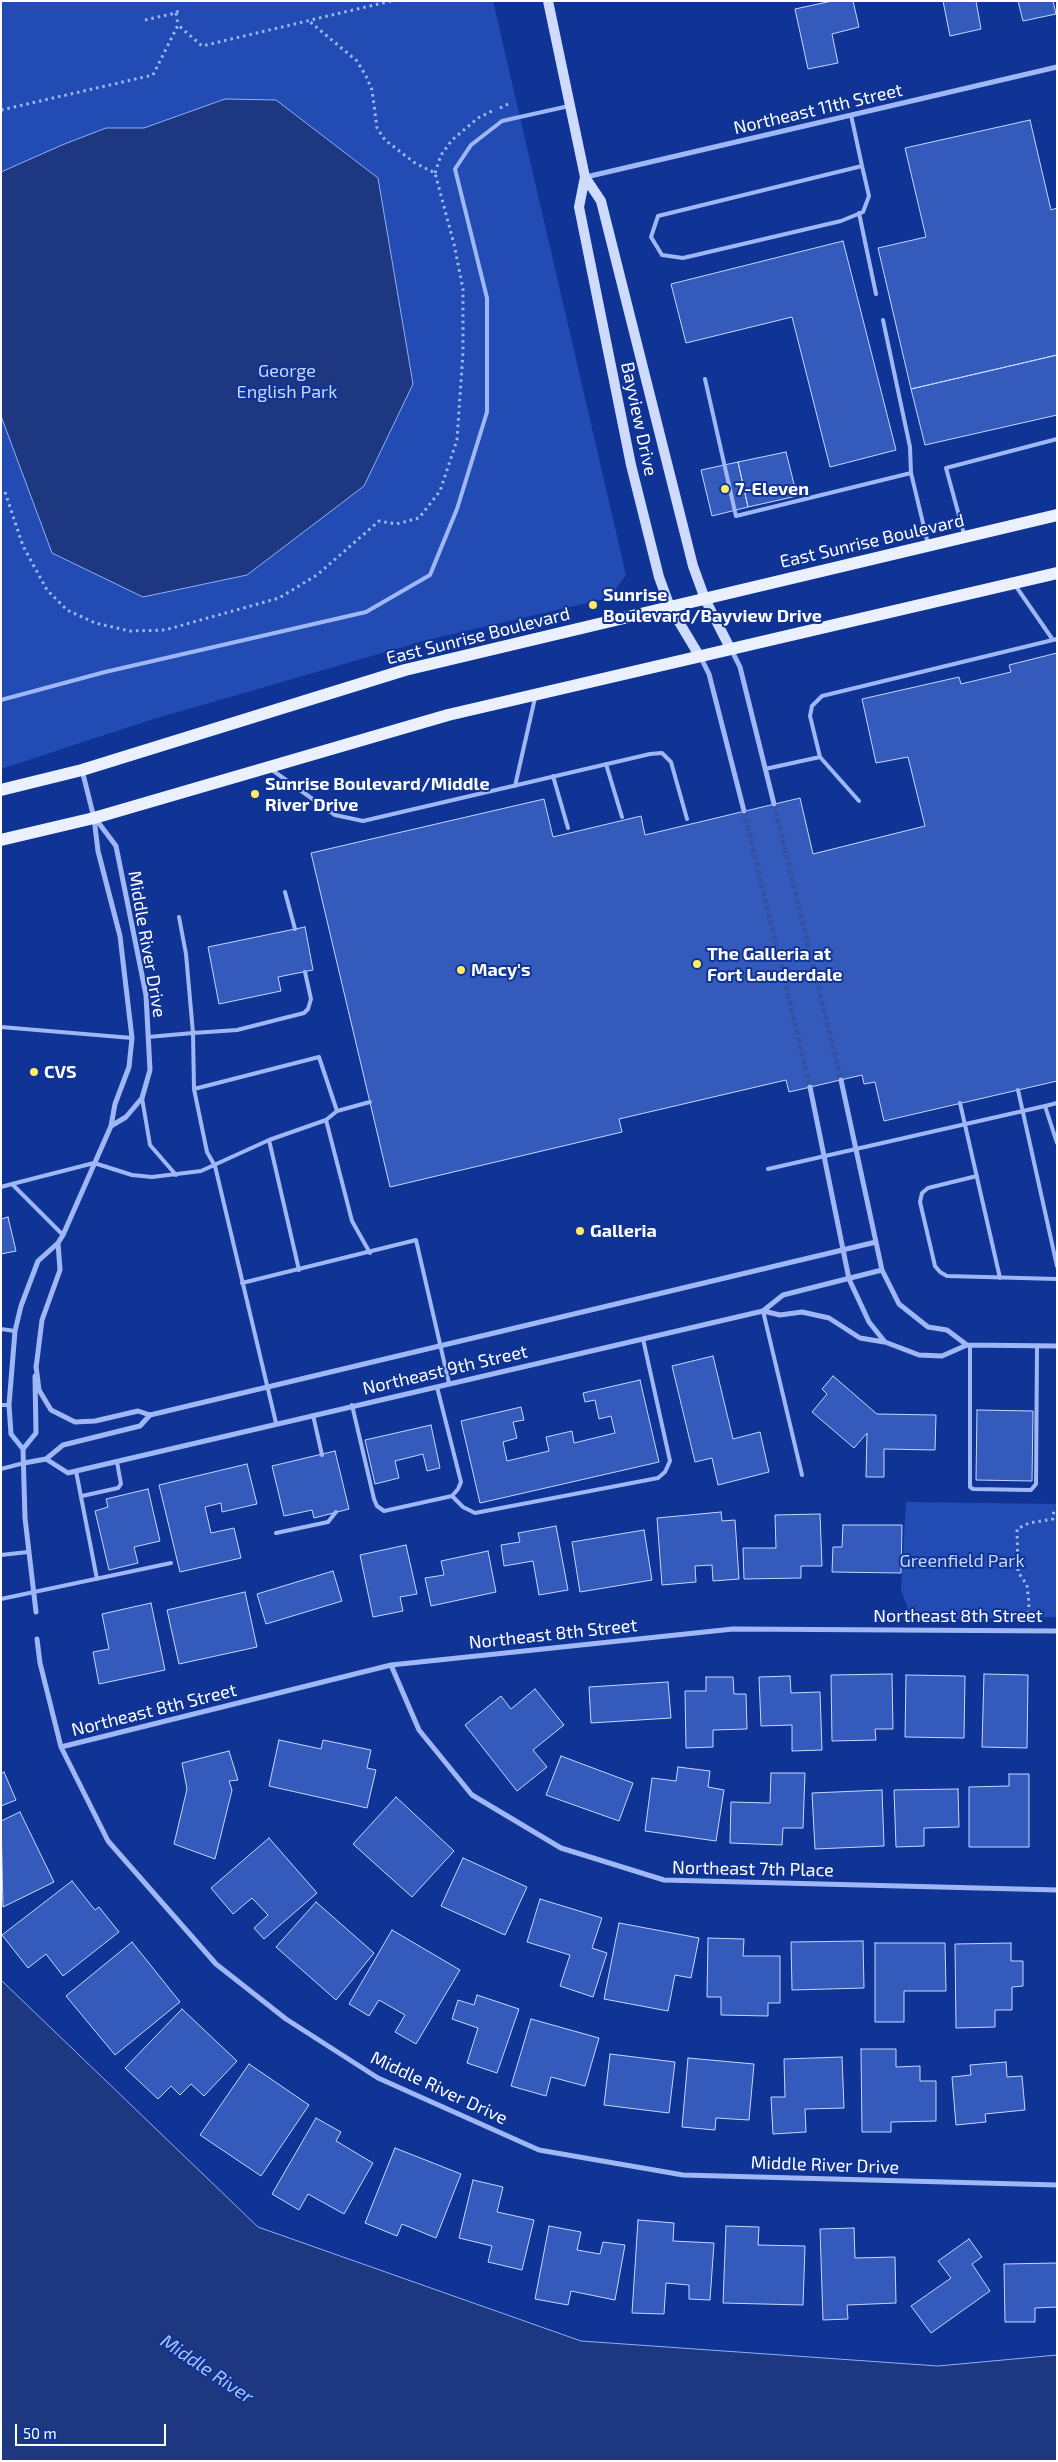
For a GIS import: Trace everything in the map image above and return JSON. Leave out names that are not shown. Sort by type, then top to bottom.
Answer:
[{"type":"main road","name":"East Sunrise Boulevard","points":[[1,790],[82,770],[405,670],[1057,515]]},
{"type":"main road","points":[[1,840],[94,818],[448,714],[536,696],[1057,573]]},
{"type":"street","name":"Bayview Drive","points":[[548,1],[585,177],[580,207],[619,408],[659,577],[670,607],[700,657]]},
{"type":"street","name":"Northeast 11th Street","points":[[585,177],[1057,67]]},
{"type":"street","name":"Bayview Drive","points":[[585,177],[601,201],[684,530],[705,599],[731,650]]},
{"type":"street","points":[[731,650],[740,667],[774,804]]},
{"type":"street","points":[[700,657],[709,674],[744,811]]},
{"type":"street","name":"Middle River Drive","points":[[36,1612],[25,1518],[23,1448],[11,1434],[9,1405],[15,1331],[21,1306],[38,1260],[58,1243],[63,1235],[111,1126],[115,1104],[129,1067],[132,1038],[120,936],[98,851],[94,818],[82,770]]},
{"type":"street","name":"Middle River Drive","points":[[94,818],[116,846],[146,995],[150,1070],[142,1098],[126,1117],[111,1126]]},
{"type":"street","points":[[842,1080],[882,1270],[899,1304],[928,1327],[947,1330],[968,1346]]},
{"type":"street","points":[[810,1087],[849,1278],[869,1322],[885,1342]]},
{"type":"street","name":"Northeast 9th Street","points":[[36,1366],[39,1390],[51,1410],[75,1422],[95,1421],[138,1411],[150,1415],[876,1242]]},
{"type":"street","points":[[23,1448],[36,1433],[34,1387],[36,1366],[42,1320],[60,1270],[58,1243]]},
{"type":"street","name":"Northeast 9th Street","points":[[46,1459],[68,1473],[117,1462],[436,1385],[763,1311],[783,1295],[882,1270]]},
{"type":"street","points":[[763,1311],[780,1315],[802,1312],[829,1318],[860,1338],[885,1342],[919,1355],[942,1356],[968,1346],[1057,1346]]},
{"type":"street","name":"Northeast 9th Street","points":[[24,1463],[46,1459],[63,1445],[140,1426],[150,1415]]},
{"type":"street","name":"Northeast 8th Street","points":[[62,1747],[391,1665],[733,1629],[1057,1631]]},
{"type":"street","name":"Middle River Drive","points":[[37,1639],[40,1663],[62,1747],[108,1842],[216,1964],[286,2019],[378,2078],[539,2150],[683,2175],[1057,2185]]},
{"type":"street","name":"Northeast 7th Place","points":[[391,1665],[419,1730],[472,1795],[561,1848],[664,1880],[1057,1890]]},
{"type":"lane","points":[[1,700],[105,672],[366,612],[430,575],[457,508],[487,412],[488,298],[456,169],[471,145],[502,122],[570,106]]},
{"type":"lane","points":[[851,115],[869,196],[863,212],[840,221],[683,258],[662,255],[651,237],[658,216],[862,166]]},
{"type":"lane","points":[[859,213],[876,294]]},
{"type":"lane","points":[[883,320],[910,448],[911,473],[928,546]]},
{"type":"lane","points":[[705,378],[736,516],[911,473]]},
{"type":"lane","points":[[965,537],[946,468],[1057,439]]},
{"type":"lane","points":[[859,801],[820,757],[810,716],[812,706],[822,696],[1055,640],[1013,583]]},
{"type":"lane","points":[[514,786],[536,696]]},
{"type":"lane","points":[[267,767],[335,816],[363,821],[553,776],[662,753],[671,762],[686,819]]},
{"type":"lane","points":[[765,769],[820,757]]},
{"type":"lane","points":[[606,764],[622,817]]},
{"type":"lane","points":[[553,776],[568,828]]},
{"type":"lane","points":[[285,892],[295,930]]},
{"type":"lane","points":[[179,917],[186,954],[193,1033],[194,1089],[207,1152],[215,1166],[276,1424]]},
{"type":"lane","points":[[148,1037],[237,1030],[304,1013],[311,999],[304,972]]},
{"type":"lane","points":[[1,1026],[132,1038]]},
{"type":"lane","points":[[194,1089],[319,1057],[337,1111]]},
{"type":"lane","points":[[1018,1090],[1057,1266]]},
{"type":"lane","points":[[142,1098],[150,1145],[176,1175]]},
{"type":"lane","points":[[1,1187],[94,1163],[132,1176],[152,1178],[201,1171],[269,1140],[326,1120],[337,1111],[370,1102]]},
{"type":"lane","points":[[960,1103],[1000,1278]]},
{"type":"lane","points":[[768,1169],[1057,1103]]},
{"type":"lane","points":[[1045,1106],[1057,1143]]},
{"type":"lane","points":[[326,1120],[352,1220],[370,1253]]},
{"type":"lane","points":[[269,1140],[299,1270]]},
{"type":"lane","points":[[977,1176],[928,1188],[922,1193],[920,1202],[935,1266],[947,1276],[1057,1279]]},
{"type":"lane","points":[[12,1184],[63,1235]]},
{"type":"lane","points":[[242,1283],[370,1253],[416,1240],[449,1383]]},
{"type":"lane","points":[[763,1311],[802,1475]]},
{"type":"lane","points":[[1,1329],[15,1331]]},
{"type":"lane","points":[[452,1496],[463,1507],[475,1513],[658,1478],[665,1472],[670,1461],[643,1339]]},
{"type":"lane","points":[[968,1346],[970,1487],[973,1489],[1031,1490],[1036,1484],[1037,1346]]},
{"type":"lane","points":[[352,1405],[377,1506],[384,1511],[452,1496],[458,1490],[461,1482],[436,1385]]},
{"type":"lane","points":[[1,1405],[9,1405]]},
{"type":"lane","points":[[313,1415],[322,1454]]},
{"type":"lane","points":[[82,1496],[118,1488],[121,1484],[117,1462]]},
{"type":"lane","points":[[1,1469],[24,1463]]},
{"type":"lane","points":[[76,1471],[97,1579]]},
{"type":"lane","points":[[276,1533],[328,1522],[336,1512]]},
{"type":"lane","points":[[1,1555],[28,1552]]},
{"type":"lane","points":[[1,1600],[171,1563]]},
{"type":"path","points":[[178,25],[202,46],[391,1]]},
{"type":"path","points":[[146,20],[176,13],[181,8]]},
{"type":"path","points":[[1,110],[153,75],[178,25],[176,13]]},
{"type":"path","points":[[6,492],[22,546],[47,590],[67,610],[95,623],[130,631],[165,630],[279,598],[317,575],[378,521],[396,524],[419,518],[440,491],[457,440],[464,352],[463,289],[454,244],[435,173],[415,163],[385,140],[377,128],[372,90],[357,61],[309,21]]},
{"type":"path","points":[[1027,1630],[1029,1603],[1027,1585],[1018,1572],[1017,1529],[1029,1523],[1053,1518],[1054,1509]]},
{"type":"green space","name":"George English Park","points":[[1,1],[493,1],[626,575],[609,598],[427,640],[147,721],[1,769]]},
{"type":"green space","name":"Greenfield Park","points":[[906,1502],[1057,1504],[1057,1617],[957,1619],[910,1615],[901,1590]]},
{"type":"water","points":[[225,99],[276,100],[378,178],[413,384],[364,486],[247,575],[143,597],[52,553],[1,416],[1,172],[106,128],[144,128]]},
{"type":"water","name":"Middle River","points":[[1,1980],[258,2227],[581,2341],[938,2366],[1057,2355],[1057,2461],[1,2461]]},
{"type":"building","points":[[832,1],[853,1],[859,27],[832,34],[838,63],[808,69],[795,9]]},
{"type":"building","points":[[943,1],[976,1],[981,29],[950,36]]},
{"type":"building","points":[[1018,1],[1053,1],[1056,14],[1023,21]]},
{"type":"building","points":[[1030,120],[1051,210],[1057,208],[1057,355],[911,389],[878,248],[926,237],[905,148]]},
{"type":"building","points":[[843,241],[896,450],[830,467],[792,317],[686,343],[671,284]]},
{"type":"building","points":[[1057,355],[1057,415],[925,445],[911,389]]},
{"type":"building","points":[[786,452],[797,496],[748,507],[738,462]]},
{"type":"building","name":"7-Eleven","points":[[738,462],[748,507],[712,516],[701,470]]},
{"type":"building","name":"The Galleria at Fort Lauderdale","points":[[1057,653],[1057,1081],[884,1121],[875,1082],[864,1084],[862,1075],[789,1092],[786,1080],[619,1119],[622,1132],[390,1187],[311,853],[544,799],[553,837],[641,816],[645,835],[800,798],[813,854],[925,826],[908,757],[876,763],[862,699],[959,677],[961,684],[1011,672],[1009,665]]},
{"type":"building","points":[[305,927],[313,970],[278,977],[281,991],[219,1004],[208,947]]},
{"type":"building","points":[[8,1217],[16,1251],[1,1254],[1,1219]]},
{"type":"building","points":[[713,1356],[733,1439],[760,1432],[769,1472],[718,1485],[712,1458],[695,1462],[672,1366]]},
{"type":"building","points":[[833,1376],[877,1414],[936,1415],[935,1450],[884,1449],[884,1477],[866,1477],[867,1433],[854,1448],[812,1412],[827,1394],[822,1389]]},
{"type":"building","points":[[640,1380],[659,1462],[480,1503],[461,1421],[521,1407],[524,1420],[513,1422],[517,1438],[503,1442],[507,1461],[549,1451],[546,1437],[572,1431],[574,1443],[615,1433],[611,1416],[599,1419],[595,1400],[585,1402],[583,1393]]},
{"type":"building","points":[[977,1410],[1033,1411],[1032,1481],[976,1480]]},
{"type":"building","points":[[431,1425],[440,1468],[427,1471],[423,1454],[395,1461],[399,1478],[375,1484],[365,1440]]},
{"type":"building","points":[[335,1451],[349,1509],[314,1518],[312,1510],[284,1516],[272,1466]]},
{"type":"building","points":[[247,1464],[257,1504],[222,1512],[221,1503],[205,1507],[211,1533],[234,1528],[241,1558],[180,1572],[159,1485]]},
{"type":"building","points":[[148,1489],[160,1541],[134,1547],[138,1563],[109,1570],[95,1511],[108,1507],[106,1499]]},
{"type":"building","points":[[721,1512],[722,1521],[735,1520],[739,1579],[713,1581],[712,1565],[695,1566],[696,1582],[662,1585],[657,1518]]},
{"type":"building","points":[[820,1514],[822,1566],[801,1566],[801,1578],[744,1579],[743,1548],[776,1548],[775,1515]]},
{"type":"building","points":[[843,1525],[902,1525],[901,1573],[832,1572],[833,1547],[842,1547]]},
{"type":"building","points":[[556,1526],[568,1590],[539,1595],[533,1561],[504,1566],[501,1545],[520,1542],[518,1533]]},
{"type":"building","points":[[644,1530],[652,1580],[580,1592],[572,1542]]},
{"type":"building","points":[[406,1545],[417,1594],[400,1597],[403,1611],[373,1617],[360,1555]]},
{"type":"building","points":[[488,1551],[496,1592],[431,1606],[425,1578],[444,1575],[441,1561]]},
{"type":"building","points":[[333,1571],[342,1601],[266,1624],[257,1594]]},
{"type":"building","points":[[245,1592],[257,1647],[179,1664],[167,1610]]},
{"type":"building","points":[[151,1603],[165,1670],[99,1684],[93,1652],[109,1649],[102,1614]]},
{"type":"building","points":[[892,1674],[893,1729],[875,1729],[876,1740],[832,1741],[831,1675]]},
{"type":"building","points":[[984,1674],[1028,1675],[1027,1748],[982,1747]]},
{"type":"building","points":[[906,1675],[965,1676],[964,1738],[905,1737]]},
{"type":"building","points":[[790,1676],[791,1693],[820,1692],[822,1750],[792,1751],[792,1725],[761,1726],[759,1677]]},
{"type":"building","points":[[706,1677],[733,1677],[734,1694],[746,1694],[747,1729],[713,1730],[713,1747],[686,1748],[685,1691],[706,1691]]},
{"type":"building","points":[[668,1682],[671,1718],[591,1723],[589,1687]]},
{"type":"building","points":[[535,1689],[564,1725],[533,1750],[547,1767],[517,1791],[465,1725],[501,1696],[511,1709]]},
{"type":"building","points":[[279,1740],[321,1749],[323,1740],[371,1750],[367,1768],[376,1770],[367,1808],[269,1786]]},
{"type":"building","points":[[229,1751],[238,1780],[229,1781],[232,1790],[215,1859],[174,1844],[187,1789],[182,1763]]},
{"type":"building","points":[[561,1756],[633,1783],[619,1821],[546,1795]]},
{"type":"building","points":[[678,1767],[710,1771],[708,1787],[724,1790],[716,1841],[645,1831],[652,1778],[676,1781]]},
{"type":"building","points":[[4,1772],[16,1800],[1,1806],[1,1774]]},
{"type":"building","points":[[771,1773],[805,1773],[803,1828],[783,1828],[782,1845],[730,1843],[731,1802],[770,1803]]},
{"type":"building","points":[[1009,1774],[1029,1774],[1029,1847],[969,1847],[969,1787],[1009,1786]]},
{"type":"building","points":[[958,1789],[959,1827],[924,1828],[924,1846],[896,1847],[894,1790]]},
{"type":"building","points":[[882,1790],[884,1846],[815,1849],[812,1793]]},
{"type":"building","points":[[396,1797],[454,1851],[412,1897],[353,1844]]},
{"type":"building","points":[[20,1812],[54,1882],[3,1907],[1,1821]]},
{"type":"building","points":[[269,1838],[317,1893],[264,1939],[254,1928],[268,1915],[252,1898],[233,1914],[211,1888]]},
{"type":"building","points":[[463,1858],[527,1887],[505,1935],[441,1906]]},
{"type":"building","points":[[72,1881],[95,1910],[99,1907],[119,1932],[63,1976],[46,1954],[28,1968],[2,1935]]},
{"type":"building","points":[[540,1899],[602,1918],[592,1948],[607,1953],[593,1997],[560,1986],[570,1955],[527,1942]]},
{"type":"building","points":[[316,1902],[374,1953],[336,2000],[276,1947]]},
{"type":"building","points":[[619,1923],[699,1938],[691,1978],[675,1975],[668,2011],[604,1999]]},
{"type":"building","points":[[392,1930],[460,1970],[416,2044],[395,2032],[405,2015],[379,2000],[369,2016],[349,2004]]},
{"type":"building","points":[[708,1938],[744,1939],[743,1956],[780,1956],[780,2003],[768,2003],[768,2016],[721,2015],[721,1997],[707,1997]]},
{"type":"building","points":[[863,1941],[864,1988],[792,1990],[791,1942]]},
{"type":"building","points":[[132,1942],[180,2002],[115,2055],[66,1996]]},
{"type":"building","points":[[875,1943],[945,1943],[946,1991],[904,1991],[904,2022],[875,2022]]},
{"type":"building","points":[[1011,1943],[1011,1961],[1023,1961],[1023,1986],[1012,1987],[1012,2010],[995,2010],[995,2027],[956,2028],[955,1944]]},
{"type":"building","points":[[477,1995],[519,2009],[497,2073],[467,2063],[478,2028],[452,2019],[458,2000],[474,2005]]},
{"type":"building","points":[[182,2009],[237,2061],[204,2096],[191,2084],[180,2095],[171,2086],[158,2099],[125,2068]]},
{"type":"building","points":[[531,2019],[599,2038],[585,2086],[551,2077],[546,2096],[511,2086]]},
{"type":"building","points":[[861,2049],[896,2049],[896,2067],[920,2066],[920,2081],[936,2081],[936,2121],[891,2122],[891,2132],[862,2132]]},
{"type":"building","points":[[610,2054],[675,2062],[669,2113],[604,2105]]},
{"type":"building","points":[[842,2057],[844,2108],[805,2109],[806,2132],[773,2134],[771,2097],[785,2097],[784,2059]]},
{"type":"building","points":[[688,2058],[754,2064],[749,2120],[716,2118],[715,2130],[682,2127]]},
{"type":"building","points":[[1006,2062],[1007,2077],[1022,2076],[1025,2110],[985,2114],[986,2122],[956,2125],[952,2077],[971,2075],[970,2065]]},
{"type":"building","points":[[249,2064],[309,2105],[261,2176],[200,2135]]},
{"type":"building","points":[[316,2118],[341,2132],[336,2141],[373,2163],[344,2214],[308,2194],[299,2210],[272,2194]]},
{"type":"building","points":[[395,2148],[461,2174],[436,2238],[402,2224],[397,2236],[365,2223]]},
{"type":"building","points":[[473,2180],[503,2187],[497,2212],[534,2220],[522,2270],[488,2262],[492,2246],[459,2238]]},
{"type":"building","points":[[638,2220],[674,2223],[673,2241],[714,2243],[710,2300],[689,2299],[689,2285],[666,2283],[664,2314],[632,2313]]},
{"type":"building","points":[[549,2226],[581,2232],[577,2250],[600,2254],[603,2242],[625,2245],[615,2300],[571,2291],[568,2305],[535,2299]]},
{"type":"building","points":[[726,2226],[759,2227],[758,2245],[805,2246],[803,2305],[723,2303]]},
{"type":"building","points":[[854,2228],[855,2258],[895,2257],[896,2303],[847,2305],[848,2319],[823,2320],[820,2229]]},
{"type":"building","points":[[969,2239],[982,2257],[972,2264],[990,2291],[931,2333],[911,2306],[951,2278],[938,2261]]},
{"type":"building","points":[[1057,2263],[1057,2307],[1035,2308],[1035,2322],[1005,2322],[1004,2264]]},
{"type":"tunnel","points":[[774,804],[841,1080]]},
{"type":"tunnel","points":[[744,811],[810,1087]]},
{"type":"place","name":"7-Eleven","points":[[725,489]]},
{"type":"place","name":"Sunrise Boulevard/Bayview Drive","points":[[593,605]]},
{"type":"place","name":"Sunrise Boulevard/Middle River Drive","points":[[255,794]]},
{"type":"place","name":"The Galleria at Fort Lauderdale","points":[[697,964]]},
{"type":"place","name":"Macy's","points":[[461,970]]},
{"type":"place","name":"CVS","points":[[34,1072]]},
{"type":"place","name":"Galleria","points":[[580,1231]]}]
